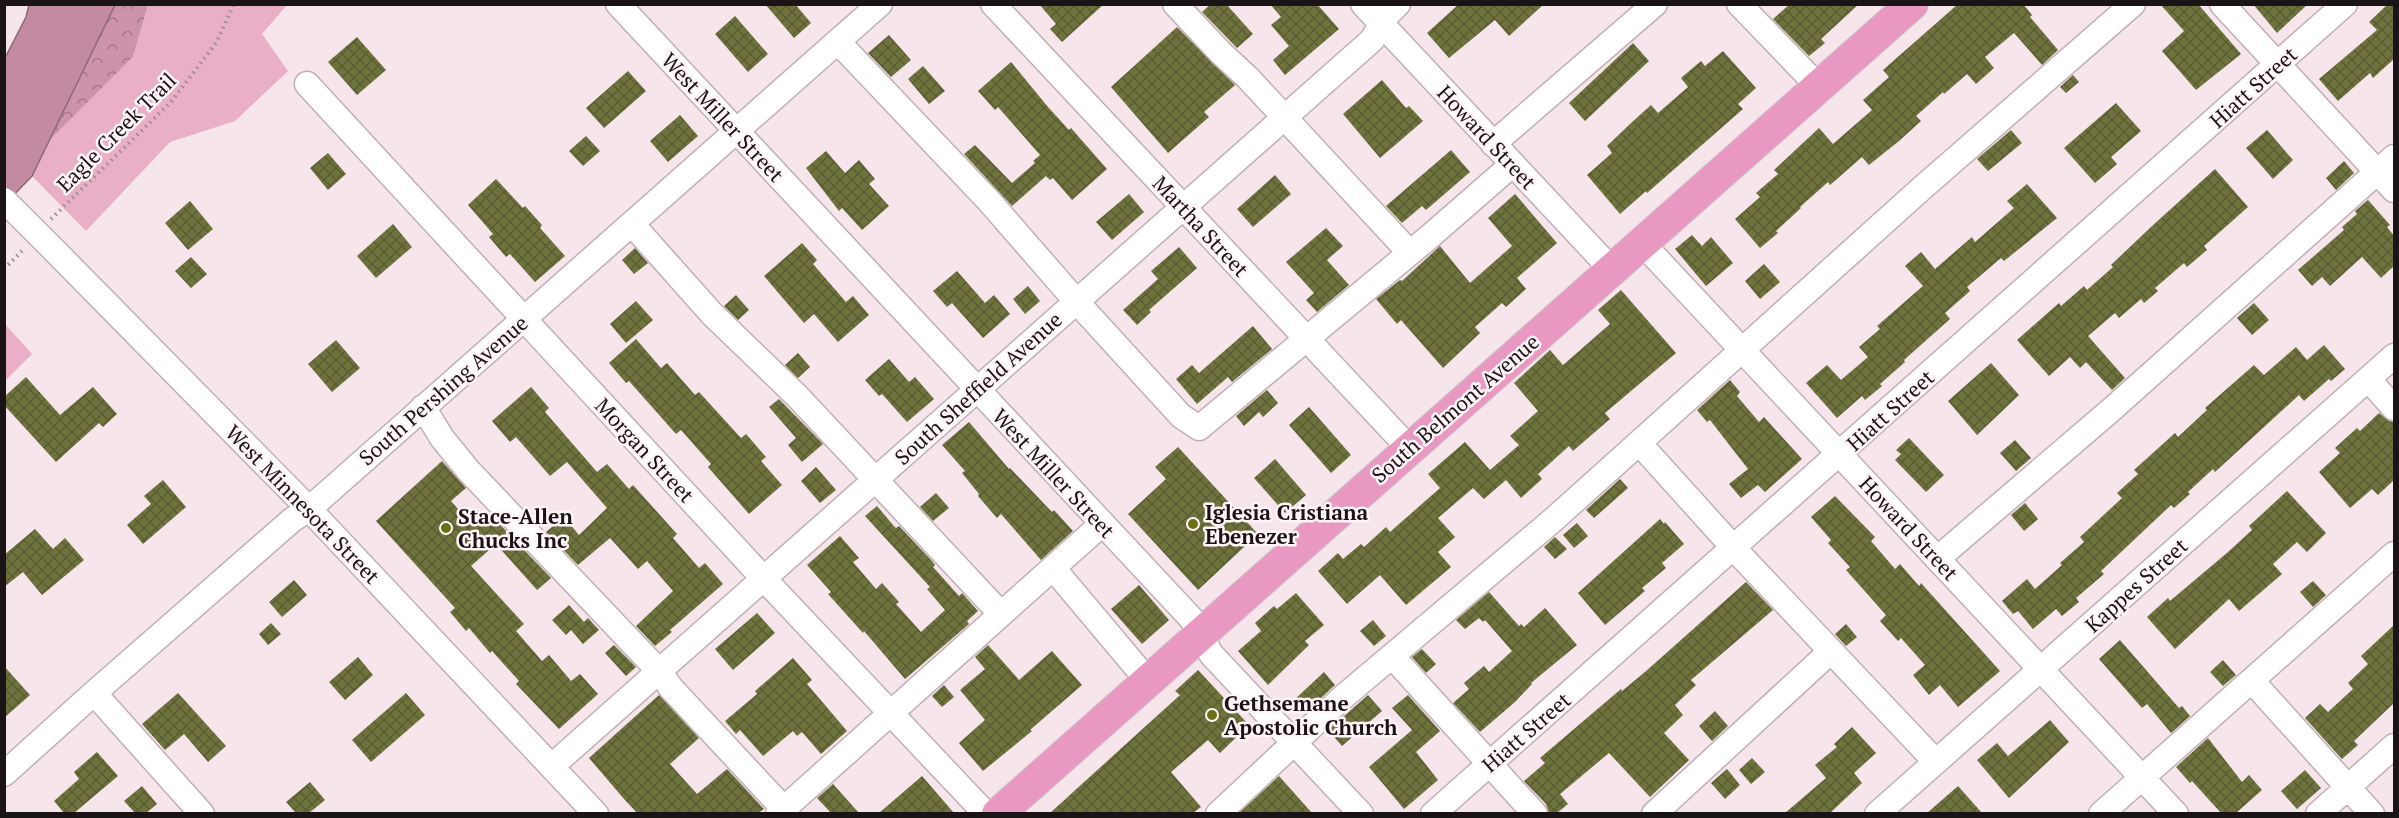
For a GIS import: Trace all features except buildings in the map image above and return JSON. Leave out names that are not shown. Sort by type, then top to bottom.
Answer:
[{"type":"main road","name":"South Belmont Avenue","points":[[998,813],[1912,4]]},
{"type":"street","name":"West Miller Street","points":[[618,4],[1188,615],[1211,654],[1361,813]]},
{"type":"street","name":"South Pershing Avenue","points":[[4,774],[292,520],[309,509],[880,4]]},
{"type":"street","name":"Martha Street","points":[[993,4],[1409,448]]},
{"type":"street","points":[[1175,4],[1248,78],[1409,252]]},
{"type":"street","name":"Howard Street","points":[[1363,4],[1612,270]]},
{"type":"street","name":"South Sheffield Avenue","points":[[552,766],[1372,40],[1387,15],[1398,4]]},
{"type":"street","points":[[1493,144],[1655,4]]},
{"type":"street","points":[[1739,4],[1819,87]]},
{"type":"street","points":[[1218,813],[1342,698],[1553,520],[1921,189],[2133,4]]},
{"type":"street","points":[[2222,4],[2278,65],[2386,164],[2394,190]]},
{"type":"street","name":"Hiatt Street","points":[[1433,813],[2345,4]]},
{"type":"street","points":[[838,42],[989,201],[1181,416],[1199,429],[1428,238],[1512,164]]},
{"type":"street","name":"Morgan Street","points":[[307,84],[764,579],[986,813]]},
{"type":"street","points":[[1937,559],[2111,410],[2386,164]]},
{"type":"street","name":"West Minnesota Street","points":[[4,200],[309,509],[596,813]]},
{"type":"street","points":[[632,224],[712,314],[798,397],[1001,614]]},
{"type":"street","name":"Howard Street","points":[[1642,243],[2176,813]]},
{"type":"street","name":"Kappes Street","points":[[1877,813],[2394,356]]},
{"type":"street","points":[[2368,379],[2394,408]]},
{"type":"street","points":[[423,407],[442,438],[468,470],[659,671],[671,688],[780,811],[1102,524]]},
{"type":"street","points":[[1639,442],[1734,548],[1936,762]]},
{"type":"street","points":[[2101,813],[2394,554]]},
{"type":"street","points":[[1053,568],[1148,681]]},
{"type":"street","points":[[1654,813],[1831,651]]},
{"type":"street","points":[[1392,656],[1535,813]]},
{"type":"street","points":[[2252,681],[2372,813]]},
{"type":"street","points":[[94,693],[202,813]]},
{"type":"street","points":[[2318,813],[2394,746]]},
{"type":"path","name":"Eagle Creek Trail","points":[[50,220],[171,102],[216,43],[234,4]]},
{"type":"path","points":[[4,269],[28,244]]},
{"type":"shaded area","points":[[29,5],[115,5],[32,176],[5,204],[4,60],[26,17]]},
{"type":"shaded area","points":[[148,5],[287,5],[262,34],[288,71],[235,121],[170,142],[86,231],[32,176],[49,141],[133,57]]},
{"type":"shaded area","points":[[5,324],[32,354],[5,381]]},
{"type":"green space","points":[[115,5],[148,5],[133,57],[49,141]]},
{"type":"place","name":"Iglesia Cristiana Ebenezer","points":[[1193,524]]},
{"type":"place","name":"Stace-Allen Chucks Inc","points":[[446,528]]},
{"type":"place","name":"Gethsemane Apostolic Church","points":[[1212,715]]}]
